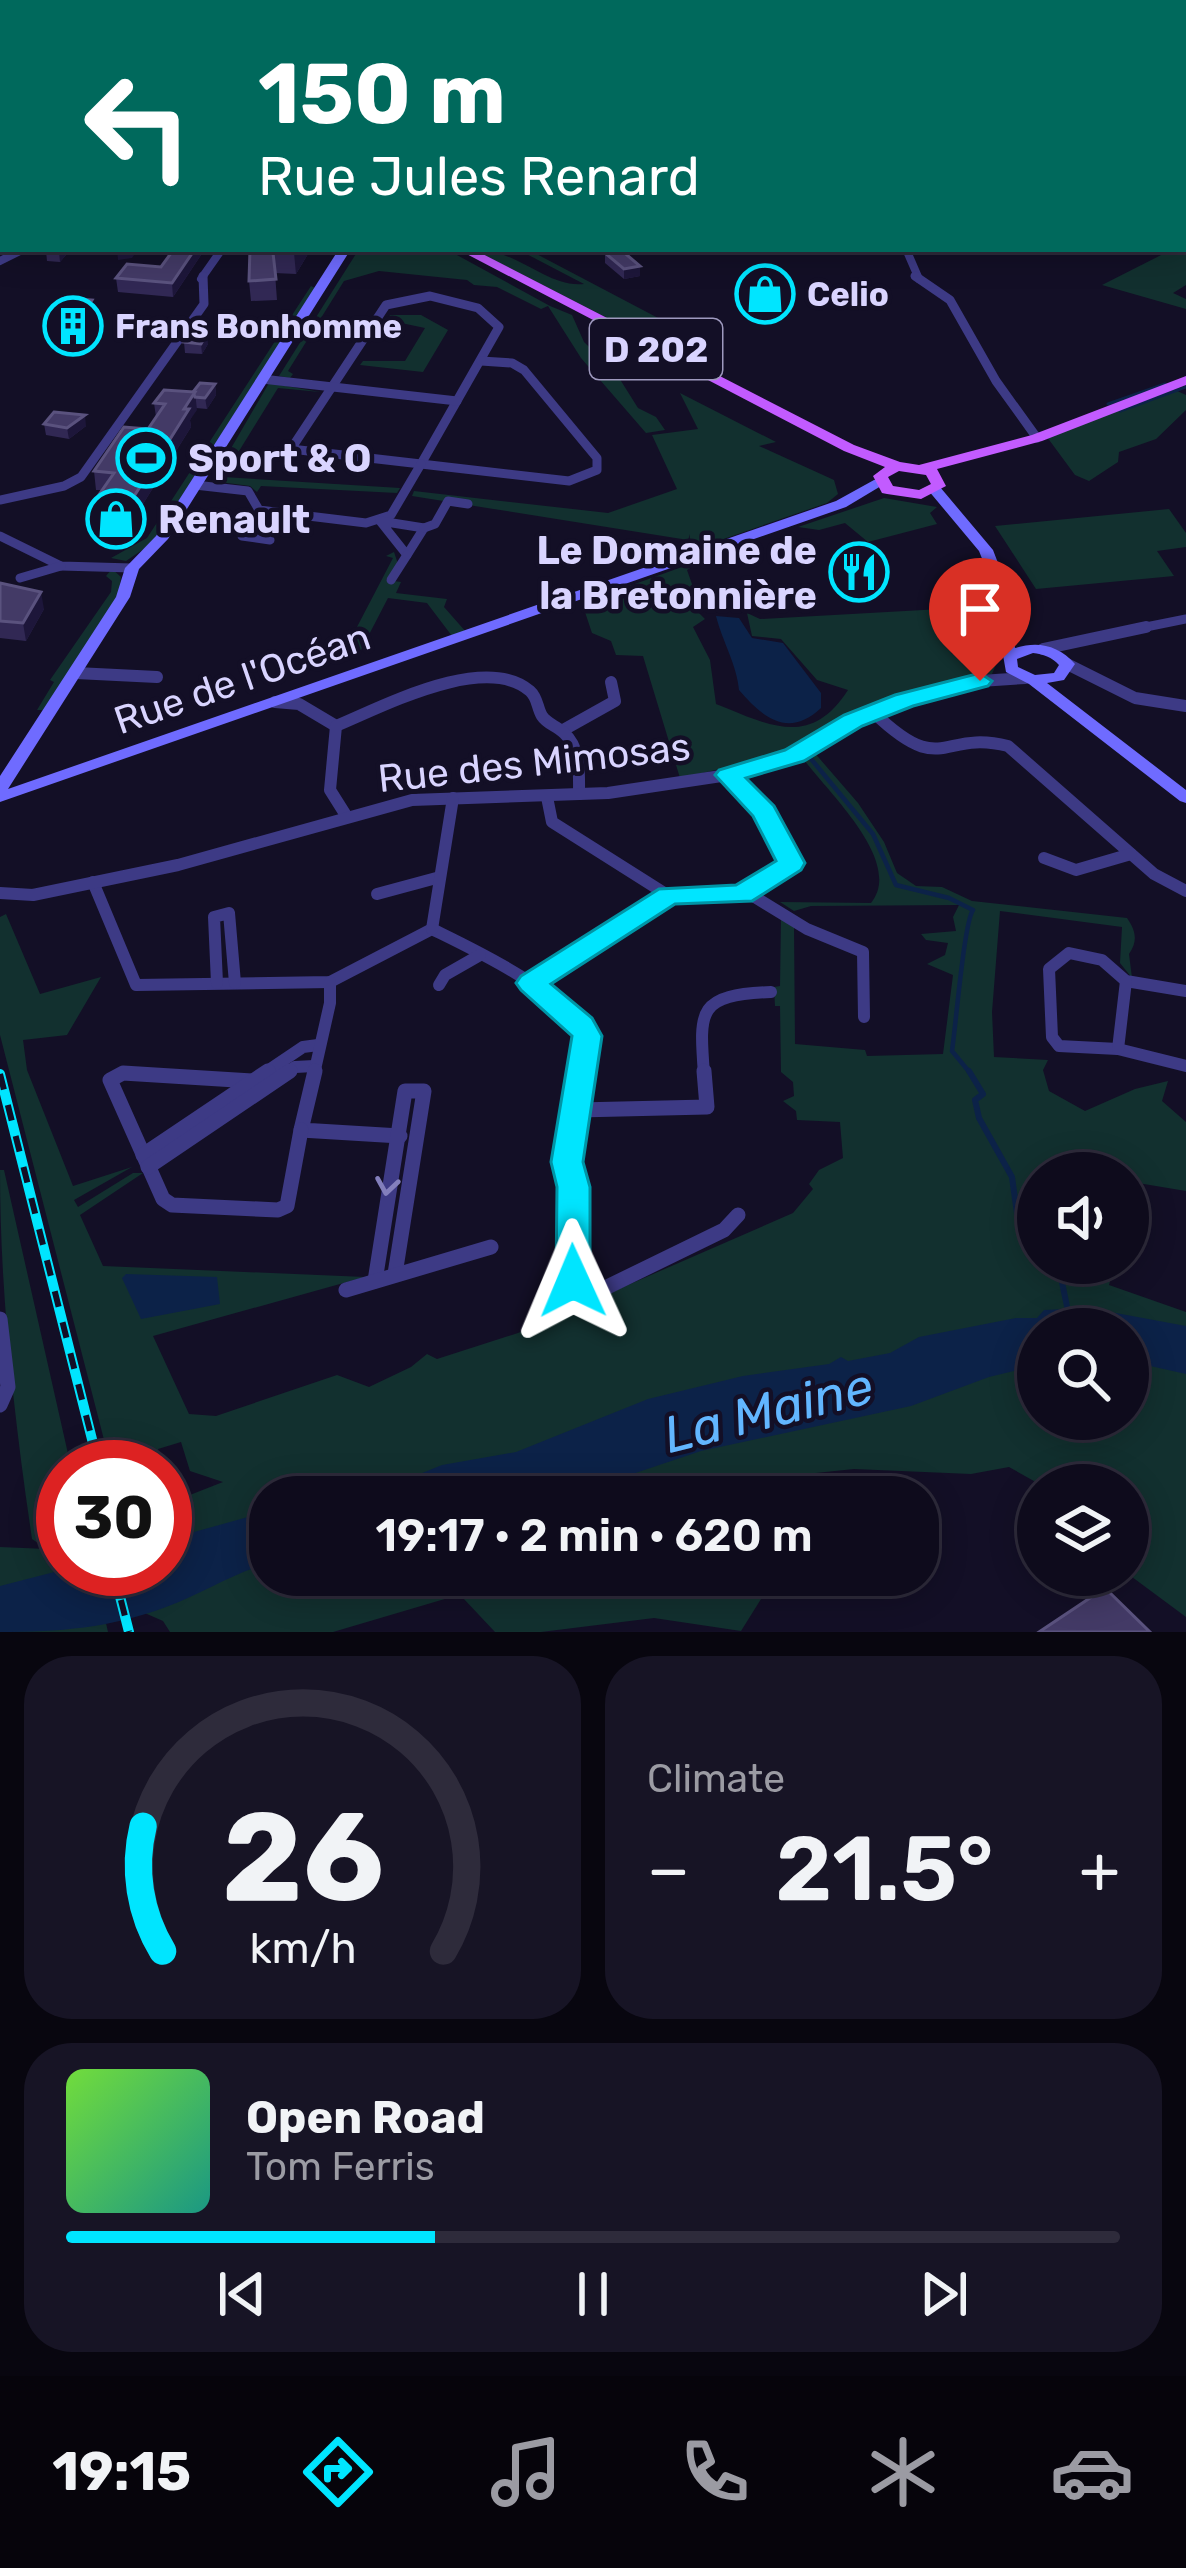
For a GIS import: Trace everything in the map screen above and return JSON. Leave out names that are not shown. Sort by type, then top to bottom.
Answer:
[{"type":"main road","points":[[0,793],[123,597],[132,568],[161,539],[342,252]]},
{"type":"main road","name":"D 202","points":[[470,252],[849,448],[888,478]]},
{"type":"main road","points":[[888,478],[929,482],[975,457],[1186,380]]},
{"type":"main road","points":[[888,478],[929,482],[986,550],[996,576],[1003,644],[1020,670],[1186,798]]},
{"type":"main road","name":"Rue de l'Océan","points":[[0,793],[841,504],[888,478]]},
{"type":"main road","points":[[1003,629],[1041,649],[1063,668]]},
{"type":"main road","points":[[1020,670],[1041,649]]},
{"type":"main road","points":[[1020,670],[1063,668]]},
{"type":"main road","points":[[1063,668],[1059,690],[1071,706]]},
{"type":"street","points":[[0,500],[64,486],[81,477],[204,304],[201,279],[220,252]]},
{"type":"street","points":[[907,252],[915,277],[950,300],[1034,436]]},
{"type":"street","points":[[279,462],[386,305],[405,297],[463,302],[495,320],[499,328],[481,361],[391,515],[380,521]]},
{"type":"street","points":[[291,449],[569,481],[597,470],[597,458],[524,370],[512,363],[481,361]]},
{"type":"street","points":[[262,379],[457,400]]},
{"type":"street","points":[[195,485],[248,491],[259,510]]},
{"type":"street","points":[[259,510],[424,528],[435,524],[448,501],[468,504]]},
{"type":"street","points":[[259,510],[242,536],[270,540]]},
{"type":"street","points":[[380,521],[407,556]]},
{"type":"street","points":[[391,580],[424,528]]},
{"type":"street","points":[[0,536],[61,566]]},
{"type":"street","points":[[20,578],[61,566],[132,568]]},
{"type":"street","points":[[1041,649],[1186,619]]},
{"type":"street","points":[[1077,640],[1063,668],[1090,672],[1135,698],[1186,706]]},
{"type":"street","name":"Rue des Mimosas","points":[[0,893],[19,897],[220,855],[399,802],[579,794],[728,775],[795,756],[873,712],[1020,670]]},
{"type":"street","points":[[76,674],[157,677]]},
{"type":"street","points":[[336,726],[423,692],[489,676],[530,690],[544,721],[566,729],[576,745],[579,794]]},
{"type":"street","points":[[566,729],[615,701],[611,682]]},
{"type":"street","points":[[275,702],[299,704],[336,726]]},
{"type":"street","points":[[873,712],[921,748],[948,749],[982,740],[1008,746],[1154,874],[1186,890]]},
{"type":"street","points":[[336,726],[330,790],[347,817]]},
{"type":"street","points":[[728,775],[764,812],[791,863],[742,894]]},
{"type":"street","points":[[547,796],[552,822],[669,896]]},
{"type":"street","points":[[432,929],[453,798]]},
{"type":"street","points":[[1044,858],[1058,869],[1076,873],[1132,854]]},
{"type":"street","points":[[377,893],[440,877]]},
{"type":"street","points":[[93,882],[136,985],[330,982],[432,929]]},
{"type":"street","points":[[531,983],[669,896],[742,894],[862,952],[864,1017]]},
{"type":"street","points":[[217,983],[214,917],[229,913],[235,983]]},
{"type":"street","points":[[432,929],[531,983],[581,1025],[587,1036],[567,1162],[573,1187],[573,1281],[581,1290],[603,1289],[724,1230],[738,1214]]},
{"type":"street","points":[[1118,1049],[1126,981],[1114,964],[1069,953],[1049,969],[1052,1037],[1060,1046],[1118,1049],[1186,1066]]},
{"type":"street","points":[[439,985],[445,975],[480,955]]},
{"type":"street","points":[[1126,981],[1186,992]]},
{"type":"street","points":[[252,1081],[123,1073],[110,1080],[158,1192],[172,1205],[278,1210],[287,1206],[330,1003],[330,982]]},
{"type":"street","points":[[578,1110],[707,1107],[700,1022],[704,1013],[740,993],[771,992]]},
{"type":"street","points":[[145,1161],[303,1047],[319,1045]]},
{"type":"street","points":[[145,1161],[296,1067],[314,1066]]},
{"type":"street","points":[[375,1281],[404,1091],[424,1091],[394,1274]]},
{"type":"street","points":[[301,1130],[416,1137]]},
{"type":"street","points":[[346,1290],[491,1247]]},
{"type":"street","points":[[0,1318],[8,1387],[0,1405]]},
{"type":"green space","points":[[357,252],[451,252],[572,315],[584,342],[616,373],[638,408],[656,417],[665,430],[646,433],[581,358],[548,306],[541,309],[497,287],[467,280],[379,271],[344,281],[288,371],[293,374],[279,376]]},
{"type":"green space","points":[[478,252],[504,255],[557,280],[584,284],[523,252],[533,252],[660,319],[625,327]]},
{"type":"green space","points":[[1167,252],[1186,252],[1186,285],[1173,293],[1186,299],[1186,309],[1102,285]]},
{"type":"green space","points":[[311,286],[315,288],[151,544],[126,561],[111,558],[147,538]]},
{"type":"green space","points":[[390,315],[421,315],[448,330],[423,372],[360,365],[363,361],[405,361],[425,328],[387,320]]},
{"type":"green space","points":[[269,383],[320,392],[278,388],[223,477],[400,488],[397,493],[261,486],[257,492],[250,486],[212,481]]},
{"type":"green space","points":[[1175,390],[1186,395],[1186,410],[1156,439],[1119,452],[1118,462],[1089,481],[1075,475],[1047,437]]},
{"type":"green space","points":[[680,393],[776,442],[759,446],[834,480],[838,494],[827,503],[689,551],[690,534],[688,540],[412,496],[414,491],[608,513],[677,489],[652,435],[698,429]]},
{"type":"green space","points":[[884,498],[937,507],[930,513],[937,524],[868,542],[845,523],[819,530],[798,527]]},
{"type":"green space","points":[[1169,509],[1186,533],[1186,547],[1157,551],[1174,576],[1036,589],[995,526]]},
{"type":"green space","points":[[394,552],[398,564],[386,580],[401,582],[396,593],[447,599],[444,607],[466,632],[452,636],[427,603],[388,598],[361,650],[346,648],[393,558],[386,556]]},
{"type":"green space","points":[[707,558],[687,570],[693,587],[736,598],[730,605],[698,612],[705,619],[693,627],[710,660],[716,704],[754,719],[804,726],[834,708],[848,690],[817,680],[781,639],[752,636],[747,613],[760,619],[977,607],[976,614],[951,615],[939,623],[952,654],[973,654],[992,647],[987,607],[991,599],[997,662],[992,674],[941,685],[870,710],[791,753],[680,778],[643,656],[616,655],[611,641],[592,633],[582,603]]},
{"type":"green space","points":[[112,569],[121,577],[118,598],[46,710],[37,710],[54,682],[50,680],[111,592],[112,581],[106,576]]},
{"type":"green space","points":[[813,751],[858,803],[884,842],[897,873],[916,886],[942,887],[972,901],[1127,918],[1132,927],[1132,978],[1120,963],[1122,927],[1000,911],[992,1012],[994,1057],[1048,1060],[1043,1070],[1049,1091],[1085,1111],[1135,1089],[1168,1081],[1162,1101],[1186,1122],[1186,1191],[1149,1185],[1149,1152],[1017,1152],[1017,1284],[1109,1284],[1186,1312],[1186,1617],[1149,1590],[1149,1464],[1017,1464],[1017,1472],[1009,1467],[971,1474],[854,1469],[787,1476],[249,1476],[249,1596],[455,1596],[333,1632],[170,1632],[163,1621],[106,1596],[192,1596],[192,1494],[223,1482],[192,1472],[192,1440],[104,1440],[0,1035],[0,917],[6,914],[40,994],[101,977],[67,1035],[23,1040],[27,1070],[73,1186],[132,1167],[74,1200],[78,1207],[133,1173],[143,1173],[80,1215],[103,1266],[365,1277],[153,1336],[189,1414],[216,1416],[337,1375],[369,1387],[427,1354],[437,1359],[518,1333],[793,1213],[813,1189],[809,1184],[819,1170],[843,1158],[840,1122],[797,1120],[796,1111],[783,1101],[794,1096],[793,1082],[781,1072],[780,1006],[775,1006],[774,987],[780,986],[781,918],[794,927],[795,1044],[865,1050],[867,1056],[943,1054],[953,975],[927,964],[945,955],[948,943],[926,940],[921,934],[956,931],[953,917],[959,905],[811,906],[794,911],[780,902],[871,903],[879,886],[878,867],[843,807],[802,757]]},
{"type":"green space","points":[[0,1170],[4,1170],[65,1440],[36,1440],[36,1542],[19,1447],[5,1309]]},
{"type":"green space","points":[[0,1547],[36,1549],[36,1596],[100,1596],[108,1632],[0,1632]]},
{"type":"green space","points":[[763,1596],[741,1631],[654,1618],[541,1632],[495,1632],[463,1598]]},
{"type":"water","points":[[716,616],[739,618],[752,638],[783,643],[821,693],[821,708],[787,723],[757,709],[739,690]]},
{"type":"water","points":[[126,1274],[217,1277],[220,1304],[141,1319],[122,1278]]},
{"type":"water","name":"La Maine","points":[[1016,1318],[1017,1370],[911,1406],[701,1451],[627,1476],[415,1476],[442,1465],[516,1452],[648,1399],[743,1376],[829,1364],[841,1357],[848,1361],[890,1353],[919,1337]]},
{"type":"water","points":[[1149,1319],[1186,1326],[1186,1374],[1149,1366]]},
{"type":"water","points":[[249,1517],[249,1570],[192,1595],[192,1533]]},
{"type":"water","points":[[36,1577],[36,1596],[190,1596],[105,1624],[0,1632],[0,1586]]},
{"type":"building","points":[[172,252],[193,252],[172,283],[116,278],[127,264],[161,267]]},
{"type":"building","points":[[250,252],[295,252],[273,253],[276,279],[249,281]]},
{"type":"building","points":[[623,252],[640,266],[624,269],[605,253]]},
{"type":"building","points":[[65,298],[92,300],[81,317],[53,315]]},
{"type":"building","points":[[191,332],[207,333],[201,344],[184,342]]},
{"type":"building","points":[[200,383],[215,384],[205,398],[193,392]]},
{"type":"building","points":[[164,390],[195,392],[121,517],[89,509],[114,473],[94,471],[124,427],[148,429],[165,404],[154,403]]},
{"type":"building","points":[[54,412],[85,415],[67,428],[44,424]]},
{"type":"building","points":[[0,583],[41,592],[23,623],[0,621]]},
{"type":"building","points":[[1093,1596],[1113,1596],[1150,1632],[1039,1632]]},
{"type":"waterway","points":[[1108,404],[1165,384]]},
{"type":"waterway","points":[[1120,411],[1186,387]]},
{"type":"waterway","points":[[807,754],[873,834],[896,885],[949,898],[973,910],[952,1051],[970,1073]]},
{"type":"waterway","points":[[970,1073],[983,1094],[975,1100],[979,1118],[1012,1177],[1017,1213]]},
{"type":"waterway","points":[[1062,1284],[1067,1308]]},
{"type":"railway","points":[[0,1074],[92,1440]]},
{"type":"railway","points":[[120,1596],[129,1632]]},
{"type":"place","name":"Celio","points":[[765,294]]},
{"type":"place","name":"Frans Bonhomme","points":[[73,326]]},
{"type":"place","name":"Sport & O","points":[[146,458]]},
{"type":"place","name":"Renault","points":[[116,519]]},
{"type":"place","name":"Le Domaine de la Bretonnière","points":[[859,572]]},
{"type":"route","points":[[573,1281],[573,1187],[567,1162],[587,1036],[581,1025],[531,983],[669,896],[742,894],[791,863],[764,812],[728,775],[795,756],[853,721],[904,700],[980,681]]}]
